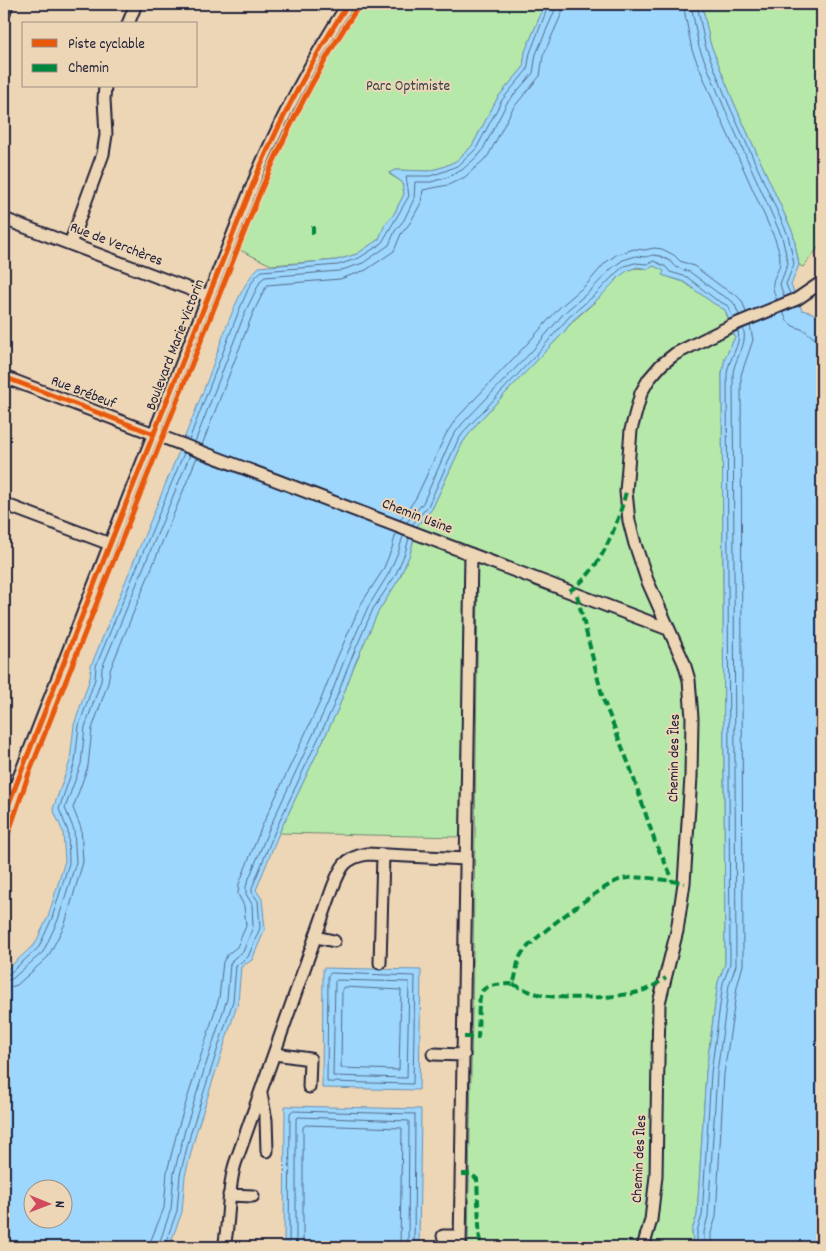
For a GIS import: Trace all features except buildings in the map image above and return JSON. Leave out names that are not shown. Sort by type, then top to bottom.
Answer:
[{"type":"street","points":[[4,13],[7,4]]},
{"type":"street","points":[[129,22],[136,4]]},
{"type":"street","name":"Boulevard Marie-Victorin","points":[[4,816],[208,296],[275,133],[305,74],[348,4]]},
{"type":"street","points":[[70,244],[103,154],[106,135],[105,88]]},
{"type":"street","name":"Rue de Verchères","points":[[4,219],[208,296]]},
{"type":"street","name":"Chemin des Îles","points":[[643,1247],[651,1220],[656,1176],[659,1003],[670,965],[684,883],[691,777],[692,718],[689,680],[681,655],[647,580],[635,544],[627,506],[627,474],[631,430],[641,393],[649,379],[661,365],[684,350],[731,326],[797,299],[822,282]]},
{"type":"street","name":"Rue Brébeuf","points":[[4,377],[154,434]]},
{"type":"street","name":"Chemin Usine","points":[[154,434],[668,629]]},
{"type":"street","points":[[4,504],[110,544]]},
{"type":"street","points":[[443,1236],[460,1242],[471,554]]},
{"type":"street","points":[[224,1247],[227,1233],[229,1195],[235,1164],[339,873],[344,864],[356,856],[367,854],[466,859]]},
{"type":"street","points":[[380,963],[383,855]]},
{"type":"street","points":[[316,937],[334,941]]},
{"type":"street","points":[[275,1054],[310,1059],[309,1087]]},
{"type":"street","points":[[433,1054],[464,1055]]},
{"type":"street","points":[[261,1093],[266,1120],[267,1151]]},
{"type":"street","points":[[229,1195],[252,1196]]},
{"type":"green space","name":"Parc Optimiste","points":[[363,4],[545,4],[525,52],[523,68],[498,97],[472,146],[456,161],[443,167],[429,171],[395,170],[389,174],[402,182],[404,194],[394,214],[385,225],[379,239],[357,254],[337,260],[271,265],[240,250],[269,177],[302,106]]},
{"type":"green space","points":[[702,4],[822,4],[822,243],[803,267],[799,265],[793,233],[734,103],[710,43]]},
{"type":"green space","points":[[654,266],[665,271],[663,275],[684,282],[725,310],[735,337],[725,358],[722,374],[725,964],[718,982],[706,1072],[697,1216],[692,1230],[693,1247],[468,1247],[478,587],[464,587],[460,837],[279,833],[338,709],[354,666],[378,612],[399,579],[410,554],[417,526],[432,509],[463,442],[479,421],[572,322],[600,297],[616,278],[631,269]]},
{"type":"water","points":[[545,4],[702,4],[710,43],[734,103],[793,233],[799,265],[791,285],[802,310],[813,313],[822,322],[822,1247],[693,1247],[692,1230],[697,1216],[706,1072],[718,982],[725,964],[722,374],[725,358],[735,337],[725,310],[684,282],[662,275],[664,271],[654,266],[648,269],[637,267],[619,277],[600,297],[573,320],[564,332],[479,421],[463,442],[432,509],[417,526],[410,554],[399,579],[378,612],[354,666],[338,709],[279,833],[256,890],[262,899],[265,929],[252,960],[241,967],[238,1002],[196,1133],[185,1176],[182,1212],[169,1247],[4,1247],[4,972],[35,944],[48,917],[65,861],[63,832],[53,809],[70,761],[74,725],[90,678],[91,666],[206,384],[235,305],[259,267],[337,260],[357,254],[379,239],[385,224],[394,214],[404,194],[402,182],[389,173],[395,170],[429,171],[456,161],[472,146],[498,97],[523,68],[525,52]]},
{"type":"water","points":[[323,968],[421,970],[419,1090],[322,1088]]},
{"type":"water","points":[[285,1106],[421,1109],[419,1247],[284,1247]]},
{"type":"marked path","points":[[313,226],[313,238]]},
{"type":"marked path","points":[[569,591],[590,573],[598,561],[612,534],[626,492]]},
{"type":"marked path","points":[[577,595],[603,699],[630,767],[655,842],[672,881]]},
{"type":"marked path","points":[[464,1037],[478,1037],[479,1005],[483,990],[493,985],[513,984],[519,958],[527,947],[552,925],[600,890],[622,879],[630,878],[661,879],[684,883]]},
{"type":"marked path","points":[[513,984],[528,991],[552,997],[592,998],[642,991],[666,978]]},
{"type":"marked path","points":[[462,1174],[471,1174],[477,1179],[480,1247]]},
{"type":"cycle path","points":[[4,816],[257,174],[299,87],[348,4]]},
{"type":"cycle path","points":[[4,846],[28,776],[261,190],[306,95],[345,26],[360,4]]},
{"type":"cycle path","points":[[4,377],[154,434]]}]
